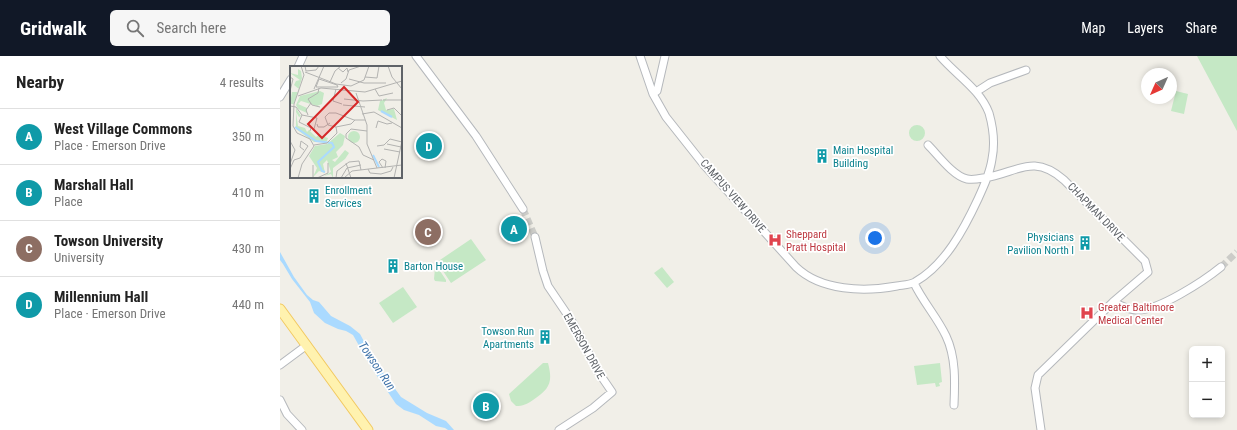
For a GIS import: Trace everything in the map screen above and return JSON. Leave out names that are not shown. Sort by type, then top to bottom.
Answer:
[{"type":"main road","points":[[280,309],[368,430]]},
{"type":"street","points":[[298,66],[303,56]]},
{"type":"street","points":[[416,56],[476,136],[523,209]]},
{"type":"street","name":"CAMPUS VIEW DRIVE","points":[[640,56],[653,94],[666,116],[704,165],[801,272],[820,283],[854,288],[879,288],[914,283]]},
{"type":"street","points":[[653,94],[657,91],[665,56]]},
{"type":"street","points":[[940,56],[976,92],[986,107],[992,129],[993,158],[987,178],[967,221],[949,251],[938,263],[914,283],[943,329],[948,341],[952,355],[954,376],[954,406]]},
{"type":"street","points":[[976,92],[990,83],[1026,70]]},
{"type":"street","points":[[280,97],[290,81]]},
{"type":"street","points":[[928,145],[956,174],[967,179],[987,178]]},
{"type":"street","name":"CHAPMAN DRIVE","points":[[987,178],[1027,166],[1037,166],[1053,171],[1068,184],[1145,261],[1148,272],[1113,302]]},
{"type":"street","name":"EMERSON DRIVE","points":[[535,237],[548,286],[572,323],[599,373],[612,392],[593,408],[559,430]]},
{"type":"street","points":[[1041,430],[1035,388],[1038,375],[1113,302],[1135,310],[1153,308],[1189,289],[1222,267]]},
{"type":"street","points":[[280,365],[307,345]]},
{"type":"street","points":[[280,400],[287,414],[302,430]]},
{"type":"green space","points":[[1197,56],[1237,56],[1237,131]]},
{"type":"green space","points":[[1177,91],[1188,94],[1184,114],[1171,111],[1173,104],[1177,104]]},
{"type":"green space","points":[[917,125],[923,127],[925,133],[923,139],[917,141],[911,139],[909,133],[911,127]]},
{"type":"green space","points":[[471,239],[486,260],[451,283],[437,262]]},
{"type":"green space","points":[[662,267],[674,282],[667,288],[654,273]]},
{"type":"green space","points":[[435,268],[438,268],[446,282],[435,281]]},
{"type":"green space","points":[[403,287],[417,307],[393,323],[379,303]]},
{"type":"green space","points":[[543,363],[548,363],[550,375],[547,388],[529,403],[516,406],[511,401],[509,394]]},
{"type":"green space","points":[[940,363],[942,382],[939,383],[940,386],[936,387],[935,383],[917,385],[914,366]]},
{"type":"water","name":"Towson Run","points":[[280,252],[294,277],[307,295],[313,300],[319,302],[331,316],[350,326],[360,334],[374,360],[401,397],[427,413],[446,421],[454,430],[448,430],[436,426],[419,415],[404,410],[396,404],[371,367],[353,335],[325,323],[314,313],[310,302],[292,279],[280,260]]},
{"type":"tunnel","points":[[523,209],[535,237]]},
{"type":"tunnel","points":[[1221,267],[1237,252]]},
{"type":"place","name":"Millennium Hall","points":[[429,146]]},
{"type":"place","name":"Main Hospital Building","points":[[822,156]]},
{"type":"place","name":"Enrollment Services","points":[[314,196]]},
{"type":"place","name":"West Village Commons","points":[[514,229]]},
{"type":"place","name":"Towson University","points":[[428,232]]},
{"type":"place","name":"Sheppard Pratt Hospital","points":[[775,240]]},
{"type":"place","name":"Physicians Pavilion North I","points":[[1085,243]]},
{"type":"place","name":"Barton House","points":[[393,266]]},
{"type":"place","name":"Greater Baltimore Medical Center","points":[[1087,313]]},
{"type":"place","name":"Towson Run Apartments","points":[[545,337]]},
{"type":"place","name":"Marshall Hall","points":[[486,406]]}]
